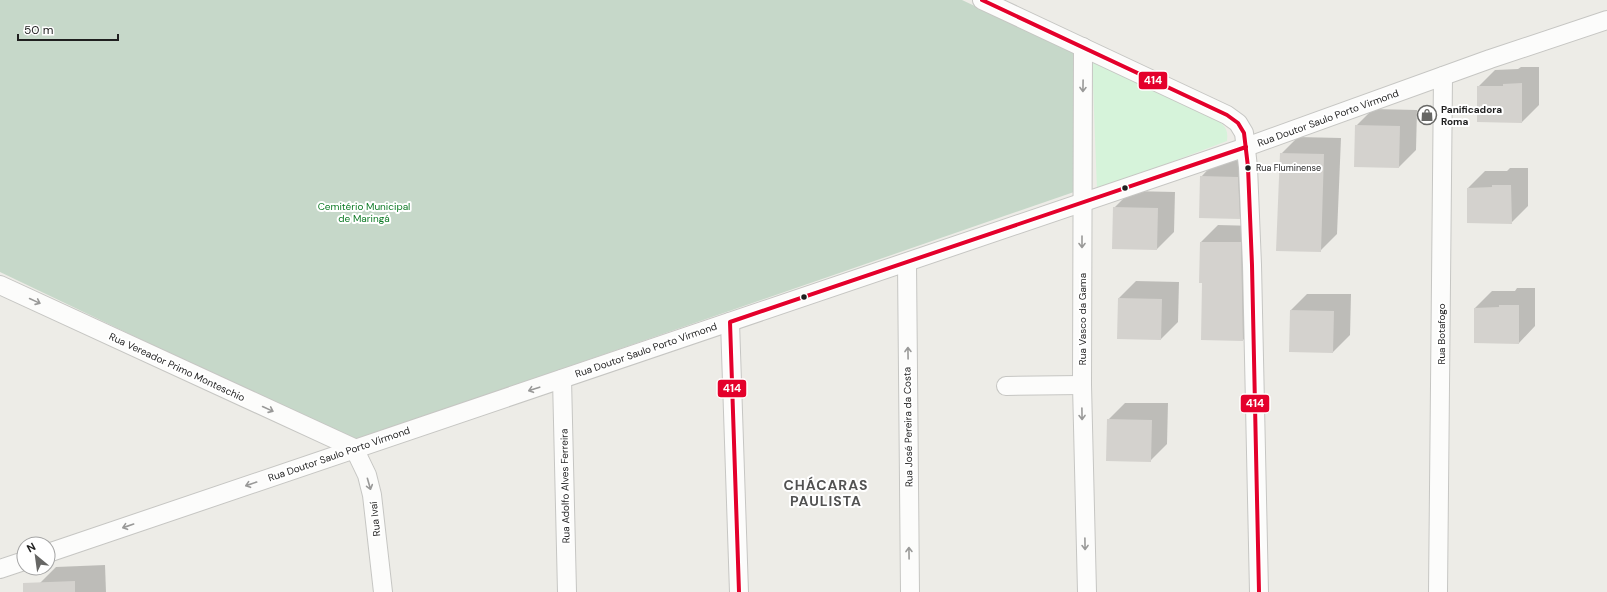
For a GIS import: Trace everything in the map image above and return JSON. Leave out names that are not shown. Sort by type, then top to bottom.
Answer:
[{"type":"street","points":[[982,0],[1227,115],[1238,123],[1244,133],[1252,265],[1260,592]]},
{"type":"street","name":"Rua Doutor Saulo Porto Virmond","points":[[56,550],[354,448],[907,263],[1246,147],[1538,42],[1607,20]]},
{"type":"street","name":"Rua Vasco da Gama","points":[[1083,47],[1082,385],[1086,592]]},
{"type":"street","name":"Rua Botafogo","points":[[1438,592],[1443,76]]},
{"type":"street","name":"Rua José Pereira da Costa","points":[[907,263],[910,592]]},
{"type":"street","name":"Rua Vereador Primo Monteschio","points":[[0,285],[354,448]]},
{"type":"street","points":[[730,322],[739,592]]},
{"type":"street","name":"Rua Adolfo Alves Ferreira","points":[[562,379],[567,592]]},
{"type":"street","points":[[1006,386],[1082,385]]},
{"type":"street","name":"Rua Ivaí","points":[[354,448],[367,475],[372,495],[383,592]]},
{"type":"street","points":[[0,569],[16,564]]},
{"type":"green space","name":"Cemitério Municipal de Maringá","points":[[0,0],[962,0],[1073,52],[1074,192],[353,441],[0,272]]},
{"type":"green space","points":[[1092,59],[1213,117],[1220,122],[1226,130],[1227,141],[1097,190]]},
{"type":"building","points":[[1522,83],[1522,123],[1477,122],[1477,86],[1503,86],[1503,84]]},
{"type":"building","points":[[1355,125],[1400,126],[1399,168],[1354,167]]},
{"type":"building","points":[[1280,153],[1324,154],[1321,252],[1276,251]]},
{"type":"building","points":[[1200,176],[1238,177],[1240,219],[1199,218]]},
{"type":"building","points":[[1492,185],[1511,185],[1512,224],[1467,223],[1467,188],[1492,187]]},
{"type":"building","points":[[1113,207],[1158,208],[1157,250],[1112,249]]},
{"type":"building","points":[[1200,242],[1241,242],[1243,341],[1201,340],[1202,283],[1199,283]]},
{"type":"building","points":[[1118,298],[1162,299],[1161,340],[1117,339]]},
{"type":"building","points":[[1499,305],[1519,305],[1519,344],[1474,343],[1474,308],[1499,307]]},
{"type":"building","points":[[1290,310],[1334,311],[1333,353],[1289,352]]},
{"type":"building","points":[[1107,419],[1152,420],[1151,462],[1106,461]]},
{"type":"building","points":[[75,581],[75,592],[23,592],[23,583]]},
{"type":"transit line","name":"414","points":[[982,0],[1227,115],[1238,123],[1244,133],[1248,167],[1252,265],[1259,592]]},
{"type":"transit line","name":"414","points":[[739,592],[730,322],[1246,147]]},
{"type":"place","name":"Panificadora Roma","points":[[1427,115]]},
{"type":"place","name":"Rua Fluminense","points":[[1248,168]]},
{"type":"district","name":"CHÁCARAS PAULISTA","points":[[826,494]]}]
